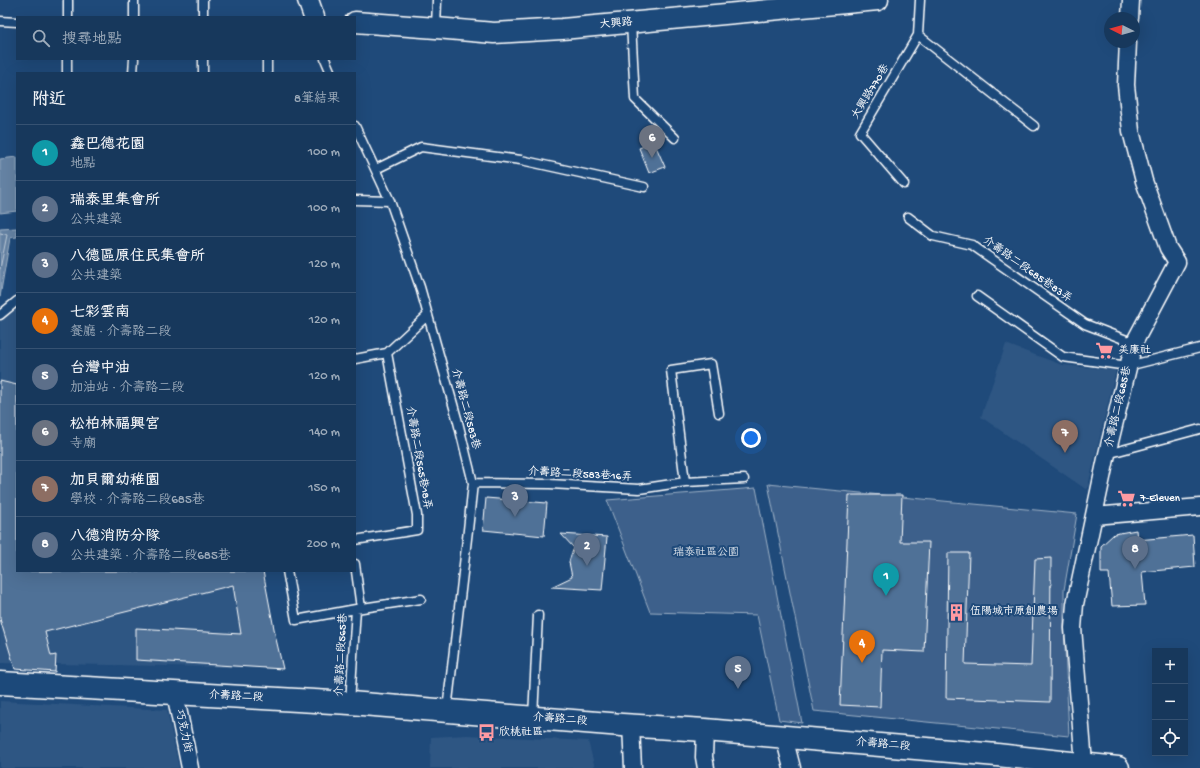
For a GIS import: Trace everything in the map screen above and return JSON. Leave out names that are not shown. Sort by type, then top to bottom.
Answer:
[{"type":"main road","name":"介壽路二段","points":[[0,683],[350,703],[784,736],[999,762],[1084,764],[1118,768]]},
{"type":"street","points":[[308,0],[314,16]]},
{"type":"street","name":"大興路","points":[[356,22],[494,33],[878,0]]},
{"type":"street","points":[[1130,12],[1131,0]]},
{"type":"street","name":"介壽路二段685巷","points":[[1084,764],[1073,628],[1075,604],[1107,454],[1134,343],[1176,262],[1168,248],[1144,181],[1131,131],[1126,85],[1128,48]]},
{"type":"street","points":[[1094,516],[1200,507]]},
{"type":"street","name":"巧克力街","points":[[175,693],[190,768]]},
{"type":"street","points":[[631,725],[633,768]]},
{"type":"street","points":[[705,730],[704,758],[706,768]]},
{"type":"street","points":[[784,736],[792,768]]},
{"type":"lane","points":[[68,0],[68,16]]},
{"type":"lane","points":[[134,0],[134,16]]},
{"type":"lane","points":[[203,0],[203,16]]},
{"type":"lane","points":[[436,28],[437,0]]},
{"type":"lane","name":"大興路770巷","points":[[904,184],[860,133],[918,35],[920,0]]},
{"type":"lane","points":[[0,21],[16,22]]},
{"type":"lane","points":[[631,22],[635,100],[675,138]]},
{"type":"lane","points":[[918,35],[1034,126]]},
{"type":"lane","points":[[67,60],[67,72]]},
{"type":"lane","points":[[133,72],[134,60]]},
{"type":"lane","points":[[203,60],[203,72]]},
{"type":"lane","points":[[267,60],[267,72]]},
{"type":"lane","points":[[326,60],[331,72]]},
{"type":"lane","name":"介壽路二段583巷","points":[[356,128],[390,201],[420,287],[458,422],[473,483],[447,711]]},
{"type":"lane","points":[[376,170],[422,147],[521,160],[644,187]]},
{"type":"lane","points":[[356,200],[390,201]]},
{"type":"lane","name":"介壽路二段685巷83弄","points":[[908,217],[933,236],[972,245],[1085,324],[1134,343]]},
{"type":"lane","points":[[977,296],[1063,357],[1128,366],[1200,348]]},
{"type":"lane","points":[[0,315],[16,301]]},
{"type":"lane","points":[[356,359],[387,353],[428,315]]},
{"type":"lane","name":"介壽路二段565巷18弄","points":[[356,540],[417,530],[417,515],[387,353]]},
{"type":"lane","points":[[685,482],[671,370],[711,364],[719,413]]},
{"type":"lane","points":[[1107,454],[1200,429]]},
{"type":"lane","name":"介壽路二段583巷16弄","points":[[473,483],[550,484],[639,489],[685,482],[744,479]]},
{"type":"lane","points":[[287,572],[296,620],[359,608],[421,599]]},
{"type":"lane","name":"介壽路二段565巷","points":[[350,703],[359,608],[356,572]]},
{"type":"lane","points":[[533,718],[538,615]]},
{"type":"shaded area","points":[[16,301],[16,572],[254,572],[276,668],[0,663],[0,312]]},
{"type":"shaded area","points":[[1006,344],[1062,365],[1116,370],[1087,490],[981,417]]},
{"type":"shaded area","points":[[0,701],[167,710],[179,768],[0,768]]},
{"type":"shaded area","points":[[467,735],[588,741],[595,768],[430,768],[431,737]]},
{"type":"green space","points":[[768,484],[1077,514],[1064,590],[1064,626],[1069,736],[814,711]]},
{"type":"green space","name":"瑞泰社區公園","points":[[756,488],[802,723],[779,720],[757,615],[650,612],[607,500]]},
{"type":"water","points":[[16,157],[16,211],[0,213],[0,159]]},
{"type":"water","points":[[16,228],[16,237],[10,238],[0,297],[0,229]]},
{"type":"building","points":[[654,142],[665,167],[649,173],[639,148]]},
{"type":"building","points":[[0,381],[16,385],[16,572],[263,572],[283,669],[136,660],[136,628],[241,634],[233,585],[45,632],[51,656],[56,655],[55,672],[15,669],[0,619]]},
{"type":"building","points":[[849,495],[902,495],[900,542],[929,542],[924,652],[882,650],[880,707],[840,705]]},
{"type":"building","points":[[486,498],[547,503],[544,536],[483,530]]},
{"type":"building","points":[[1136,530],[1137,540],[1193,535],[1195,567],[1142,572],[1145,605],[1112,606],[1109,573],[1101,573],[1101,546],[1114,534]]},
{"type":"building","points":[[561,534],[607,537],[602,590],[551,587],[572,577],[569,562],[574,548]]},
{"type":"building","name":"伍陽城市原創農場","points":[[948,553],[969,553],[965,664],[1031,666],[1035,559],[1051,558],[1050,702],[946,698]]},
{"type":"place","name":"松柏林福興宮","points":[[652,158]]},
{"type":"place","name":"美廉社","points":[[1105,351]]},
{"type":"place","name":"加貝爾幼稚園","points":[[1065,453]]},
{"type":"place","name":"7-Eleven","points":[[1127,499]]},
{"type":"place","name":"八德區原住民集會所","points":[[515,517]]},
{"type":"place","name":"瑞泰里集會所","points":[[587,566]]},
{"type":"place","name":"八德消防分隊","points":[[1135,569]]},
{"type":"place","name":"鑫巴德花園","points":[[886,596]]},
{"type":"place","name":"伍陽城市原創農場","points":[[957,612]]},
{"type":"place","name":"七彩雲南","points":[[862,663]]},
{"type":"place","name":"台灣中油","points":[[738,689]]},
{"type":"place","name":"欣桃社區","points":[[486,733]]}]
